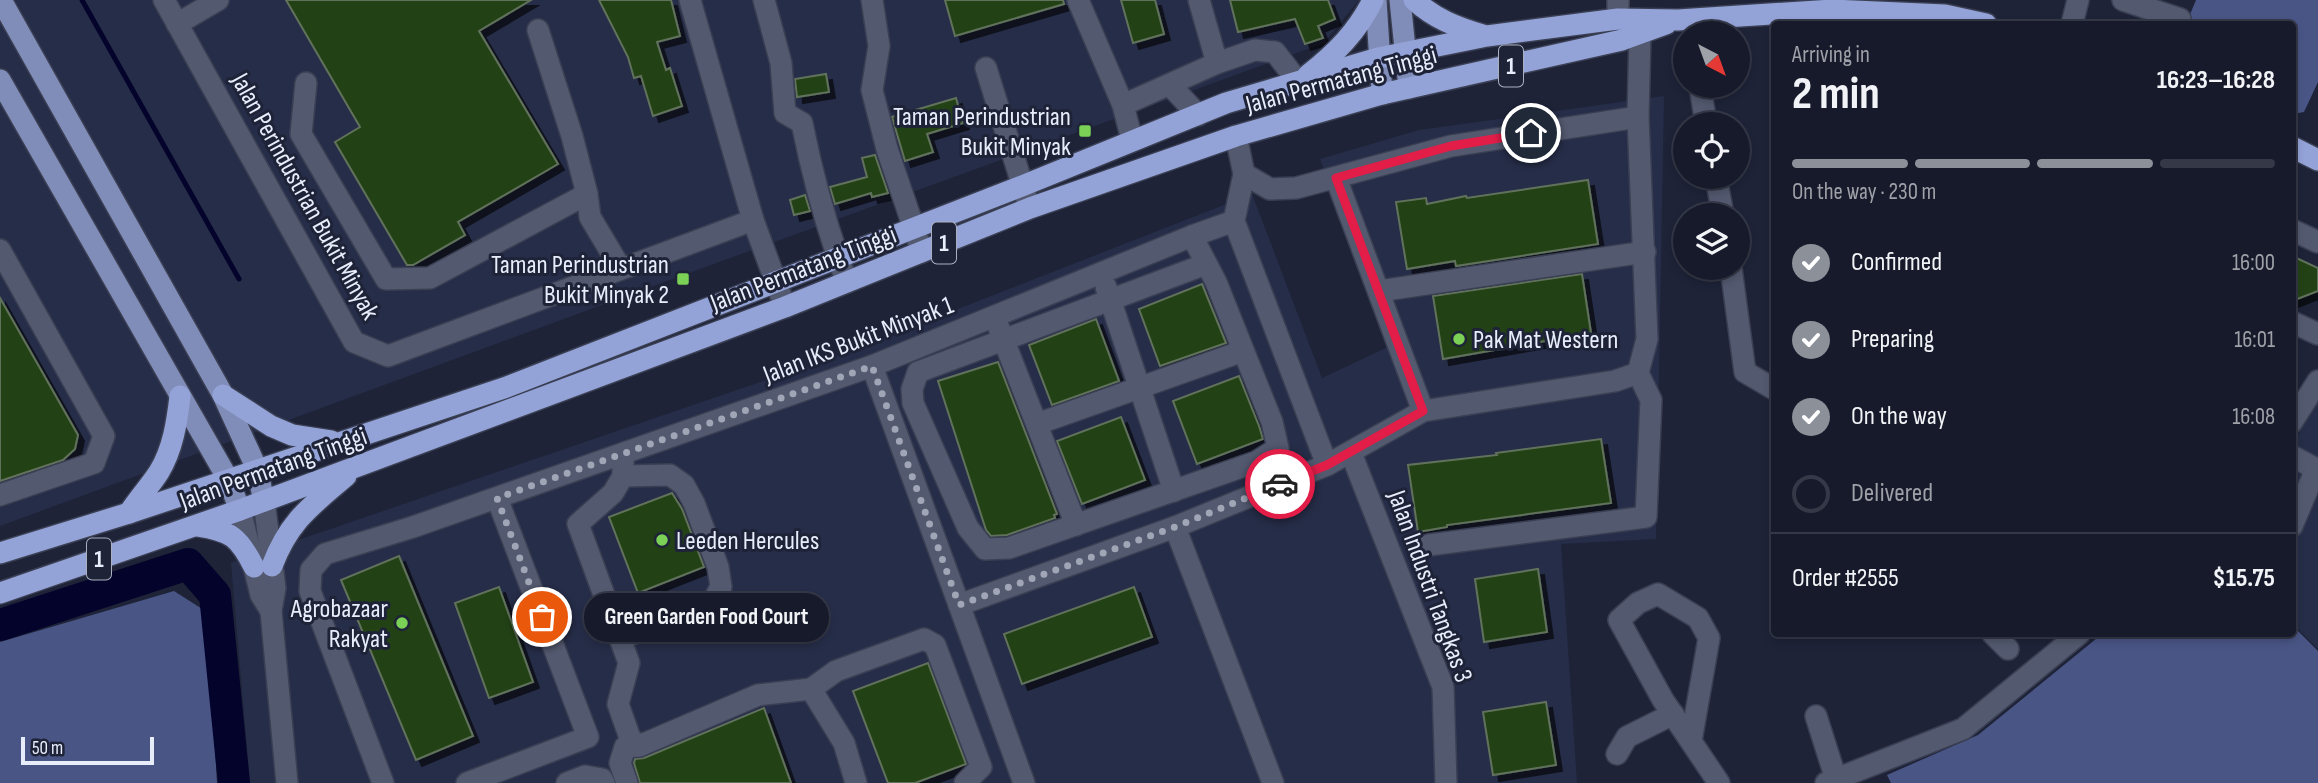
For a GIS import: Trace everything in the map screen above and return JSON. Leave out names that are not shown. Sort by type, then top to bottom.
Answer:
[{"type":"highway","points":[[1299,83],[1348,40],[1374,0]]},
{"type":"highway","points":[[1414,0],[1430,14],[1449,24],[1487,36]]},
{"type":"highway","name":"Jalan Permatang Tinggi","points":[[0,553],[129,513],[504,388],[1022,186],[1226,103],[1378,58],[1618,9],[1673,21]]},
{"type":"highway","name":"Jalan Permatang Tinggi","points":[[1718,21],[1832,10],[1945,15],[1972,21]]},
{"type":"highway","name":"Jalan Permatang Tinggi","points":[[0,593],[197,526],[785,307],[1030,208],[1236,136],[1382,94],[1585,50],[1673,27]]},
{"type":"highway","points":[[2296,149],[2318,160]]},
{"type":"highway","points":[[223,395],[252,415],[292,435],[337,442]]},
{"type":"highway","points":[[129,513],[159,472],[170,449],[176,430],[180,396]]},
{"type":"highway","points":[[197,526],[221,530],[231,535],[263,566],[302,514],[356,467]]},
{"type":"main road","points":[[1,0],[223,395],[257,469],[264,501]]},
{"type":"main road","points":[[1374,0],[1382,94]]},
{"type":"main road","points":[[1400,0],[1409,88]]},
{"type":"main road","points":[[0,80],[228,479],[240,510]]},
{"type":"street","name":"Jalan Perindustrian Bukit Minyak","points":[[164,0],[354,342],[388,356],[753,220]]},
{"type":"street","points":[[177,24],[218,0]]},
{"type":"street","points":[[690,0],[753,220],[785,307]]},
{"type":"street","points":[[764,0],[781,63],[785,113],[802,123],[812,176],[847,282]]},
{"type":"street","points":[[872,0],[879,46],[872,90],[887,149],[922,251]]},
{"type":"street","points":[[1078,0],[1123,105],[1132,140]]},
{"type":"street","points":[[1199,0],[1217,63]]},
{"type":"street","points":[[2073,21],[2078,0]]},
{"type":"street","points":[[2123,0],[2180,19]]},
{"type":"street","points":[[538,30],[572,136],[590,217],[621,269]]},
{"type":"street","points":[[1429,545],[1646,517],[1651,400],[1638,373],[1647,339],[1638,117],[1640,34]]},
{"type":"street","points":[[1123,105],[1217,63],[1255,50],[1275,52],[1299,83]]},
{"type":"street","points":[[986,68],[1030,208]]},
{"type":"street","points":[[306,83],[301,134],[386,279],[430,278],[587,194]]},
{"type":"street","points":[[1170,85],[1198,115]]},
{"type":"street","points":[[1244,174],[1270,189],[1296,188],[1451,146],[1638,117]]},
{"type":"street","points":[[1236,136],[1244,174],[1234,221],[1327,465]]},
{"type":"street","points":[[1336,178],[1423,411]]},
{"type":"street","name":"Jalan IKS Bukit Minyak 1","points":[[383,783],[310,591],[311,570],[326,554],[497,498],[872,366],[1234,221]]},
{"type":"street","points":[[2296,232],[2318,243]]},
{"type":"street","points":[[1192,236],[1206,264],[1244,351],[1272,422],[1278,448],[1256,462],[1076,525],[1009,548],[985,549],[968,528],[913,403],[912,389],[918,372],[1206,264]]},
{"type":"street","points":[[0,250],[104,436],[94,463],[0,495]]},
{"type":"street","points":[[1378,291],[1644,252]]},
{"type":"street","points":[[1100,273],[1174,491]]},
{"type":"street","points":[[1733,280],[1745,372],[1771,387]]},
{"type":"street","points":[[993,317],[1005,340],[1076,525]]},
{"type":"street","points":[[2296,324],[2318,334]]},
{"type":"street","points":[[1037,424],[1244,351]]},
{"type":"street","points":[[872,366],[1024,783]]},
{"type":"street","points":[[959,605],[1175,527],[1327,465],[1423,411],[1615,381],[1638,373]]},
{"type":"street","points":[[2296,416],[2318,381]]},
{"type":"street","name":"Jalan Industri Tangkas 3","points":[[1351,453],[1443,687],[1446,783]]},
{"type":"street","points":[[623,454],[624,476],[613,493],[578,524],[629,663],[618,704],[630,738],[639,746]]},
{"type":"street","points":[[2296,458],[2317,470],[2296,517]]},
{"type":"street","points":[[620,639],[713,601],[721,587],[718,568],[694,503],[684,485],[670,475],[624,476]]},
{"type":"street","points":[[473,782],[588,737],[497,498]]},
{"type":"street","points":[[263,566],[264,501]]},
{"type":"street","points":[[240,510],[275,588],[271,611],[288,783]]},
{"type":"street","points":[[1175,527],[1273,783]]},
{"type":"street","points":[[1691,741],[1709,638],[1698,618],[1658,594],[1638,603],[1619,620],[1673,714],[1691,741],[1719,783]]},
{"type":"street","points":[[1816,716],[1831,781],[1963,729],[2075,637]]},
{"type":"street","points":[[627,783],[620,764],[625,747],[639,746],[758,695],[811,689],[836,671],[924,639],[934,645],[981,766],[965,783]]},
{"type":"street","points":[[811,689],[844,743],[856,783]]},
{"type":"street","points":[[1616,754],[1628,737],[1673,714]]},
{"type":"street","points":[[567,783],[585,776],[602,779],[604,783]]},
{"type":"shaded area","points":[[0,0],[1359,0],[1324,43],[0,526]]},
{"type":"shaded area","points":[[2196,0],[2318,0],[2318,82],[2304,112],[2296,113],[2296,21],[2187,21]]},
{"type":"shaded area","points":[[1664,96],[1656,539],[1561,544],[1577,783],[250,783],[231,563],[848,352],[1252,194],[1322,378],[1390,346],[1320,159],[1419,130]]},
{"type":"shaded area","points":[[2318,403],[2318,649],[2296,627],[2296,438]]},
{"type":"shaded area","points":[[174,591],[207,612],[217,783],[0,783],[0,642]]},
{"type":"shaded area","points":[[2296,629],[2318,651],[2318,783],[1891,783],[1887,775],[1978,735],[2098,637],[2296,637]]},
{"type":"building","points":[[286,0],[531,0],[479,31],[558,164],[458,222],[465,235],[413,265],[407,265],[335,142],[360,127]]},
{"type":"building","points":[[599,0],[671,0],[680,36],[657,42],[666,70],[670,68],[682,106],[653,116],[641,76],[634,78],[628,57]]},
{"type":"building","points":[[945,0],[1063,0],[1064,4],[955,36]]},
{"type":"building","points":[[1121,0],[1155,0],[1164,34],[1133,43]]},
{"type":"building","points":[[1230,0],[1328,0],[1335,19],[1318,26],[1323,38],[1305,44],[1295,19],[1238,32]]},
{"type":"building","points":[[826,74],[829,92],[797,97],[795,79]]},
{"type":"building","points":[[956,98],[963,123],[927,134],[933,152],[905,161],[892,117]]},
{"type":"building","points":[[875,155],[888,193],[872,197],[871,193],[835,204],[830,187],[867,177],[862,158]]},
{"type":"building","points":[[1588,180],[1598,244],[1456,266],[1455,261],[1407,269],[1396,202],[1426,198],[1427,204],[1466,196],[1467,198]]},
{"type":"building","points":[[805,195],[810,211],[794,215],[790,200]]},
{"type":"building","points":[[2296,258],[2318,268],[2318,291],[2296,299]]},
{"type":"building","points":[[1582,274],[1591,333],[1443,359],[1433,296]]},
{"type":"building","points":[[1202,284],[1226,343],[1160,366],[1139,309]]},
{"type":"building","points":[[0,298],[78,435],[75,449],[63,460],[0,481]]},
{"type":"building","points":[[1096,319],[1119,381],[1052,405],[1029,345]]},
{"type":"building","points":[[998,362],[1057,514],[1054,515],[1055,518],[1007,535],[991,536],[986,530],[938,381]]},
{"type":"building","points":[[1239,376],[1263,439],[1197,464],[1173,401]]},
{"type":"building","points":[[1121,417],[1145,480],[1082,504],[1057,441]]},
{"type":"building","points":[[1601,439],[1611,503],[1447,525],[1418,532],[1408,465]]},
{"type":"building","name":"Leeden Hercules","points":[[672,493],[682,509],[704,567],[638,593],[609,517]]},
{"type":"building","points":[[399,556],[473,736],[416,760],[341,580]]},
{"type":"building","points":[[1538,569],[1547,632],[1484,642],[1475,579]]},
{"type":"building","points":[[499,587],[533,682],[489,698],[455,603]]},
{"type":"building","points":[[1134,587],[1152,637],[1022,684],[1004,634]]},
{"type":"building","points":[[928,663],[966,764],[915,783],[888,783],[853,691]]},
{"type":"building","points":[[1546,702],[1556,765],[1493,775],[1483,712]]},
{"type":"building","points":[[764,708],[791,783],[640,783],[635,759],[644,758]]},
{"type":"waterway","points":[[82,0],[239,279]]},
{"type":"waterway","points":[[0,625],[188,564],[215,595],[234,783]]},
{"type":"way so far","points":[[542,617],[497,498],[872,366],[959,605],[1175,527],[1280,484]]},
{"type":"place","name":"Taman Perindustrian Bukit Minyak","points":[[1085,131]]},
{"type":"place","name":"Taman Perindustrian Bukit Minyak 2","points":[[683,279]]},
{"type":"place","name":"Pak Mat Western","points":[[1459,339]]},
{"type":"place","name":"Leeden Hercules","points":[[662,540]]},
{"type":"place","name":"Green Garden Food Court","points":[[542,617]]},
{"type":"place","name":"Agrobazaar Rakyat","points":[[402,623]]},
{"type":"route","points":[[1280,484],[1351,453],[1423,411],[1336,178],[1451,146],[1531,133]]}]
